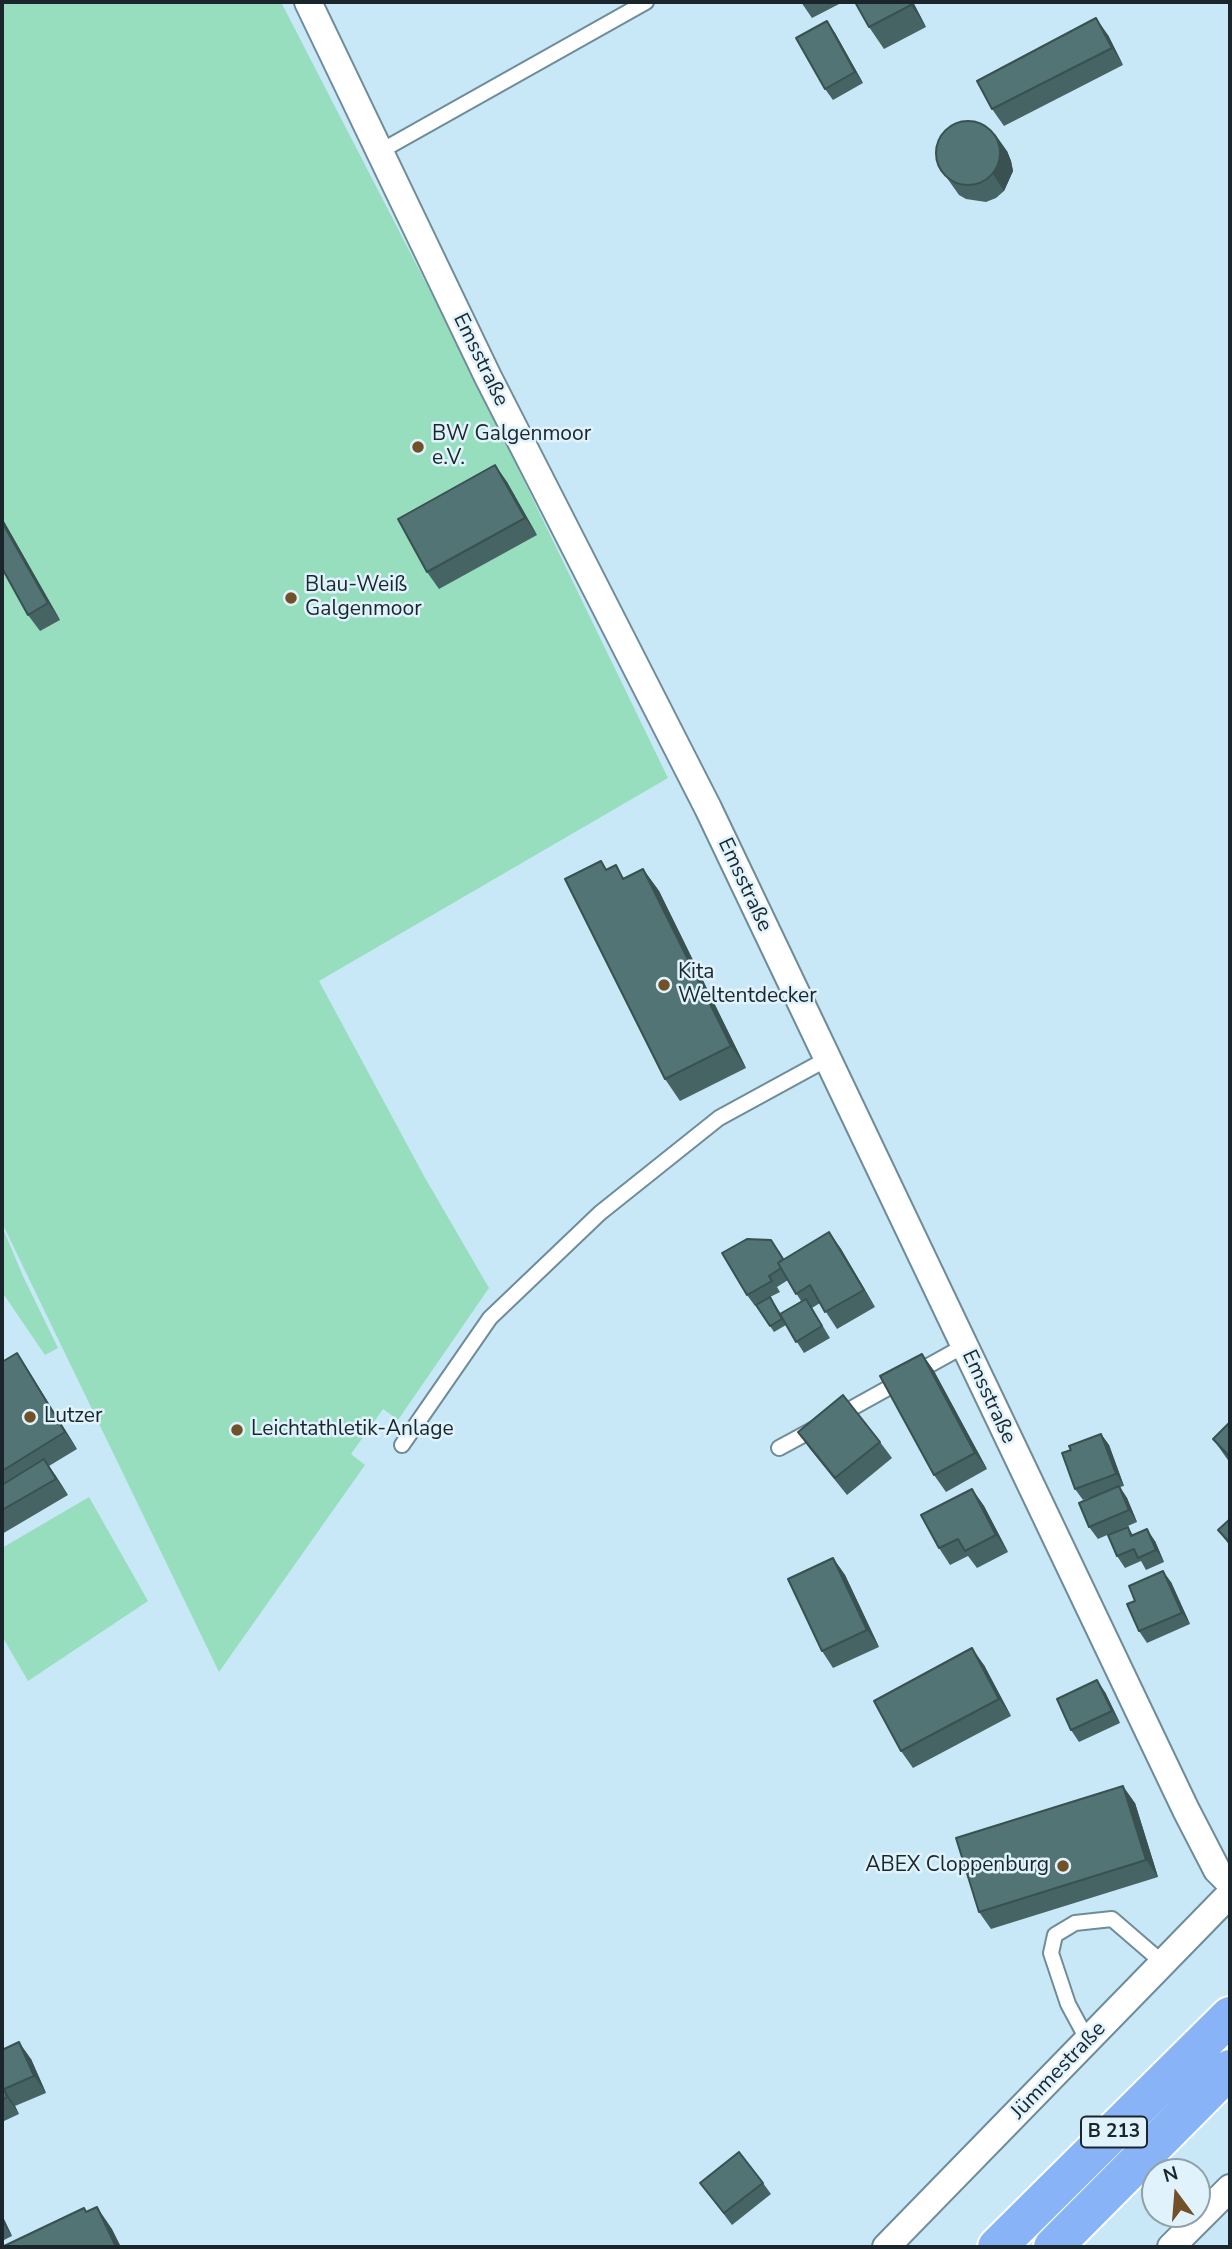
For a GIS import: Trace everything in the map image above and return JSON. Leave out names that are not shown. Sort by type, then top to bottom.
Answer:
[{"type":"highway","name":"B 213","points":[[997,2247],[1230,2016]]},
{"type":"highway","name":"B 213","points":[[1054,2247],[1230,2069]]},
{"type":"street","name":"Emsstraße","points":[[308,2],[488,377],[708,808],[1186,1810],[1217,1870],[1230,1883]]},
{"type":"street","name":"Jümmestraße","points":[[887,2247],[1230,1894]]},
{"type":"street","points":[[1171,2247],[1230,2188]]},
{"type":"lane","points":[[379,152],[646,2]]},
{"type":"lane","points":[[402,1445],[490,1318],[600,1213],[719,1118],[827,1059]]},
{"type":"lane","points":[[779,1448],[964,1346]]},
{"type":"lane","points":[[1088,2041],[1068,2004],[1051,1953],[1055,1935],[1075,1923],[1112,1919],[1163,1963]]},
{"type":"green space","name":"Blau-Weiß Galgenmoor","points":[[4,2],[281,2],[462,353],[668,778],[319,981],[424,1176],[489,1288],[398,1420],[383,1409],[351,1454],[365,1465],[219,1672],[2,1223]]},
{"type":"green space","points":[[2,1226],[58,1348],[45,1355],[2,1292]]},
{"type":"green space","points":[[89,1497],[148,1601],[28,1681],[2,1636],[2,1548]]},
{"type":"building","points":[[855,2],[909,2],[911,5],[869,27]]},
{"type":"building","points":[[1096,18],[1112,48],[992,109],[977,81]]},
{"type":"building","points":[[827,21],[855,72],[825,89],[796,38]]},
{"type":"building","points":[[968,121],[980,123],[991,130],[998,141],[998,165],[991,176],[980,183],[968,185],[956,183],[945,176],[938,165],[936,153],[938,141],[945,130],[956,123]]},
{"type":"building","name":"Blau-Weiß Galgenmoor","points":[[495,465],[525,518],[427,572],[398,519]]},
{"type":"building","points":[[2,522],[48,603],[28,615],[2,568]]},
{"type":"building","name":"Kita Weltentdecker","points":[[601,861],[606,870],[616,865],[623,879],[643,869],[731,1046],[665,1079],[565,879]]},
{"type":"building","points":[[829,1232],[864,1290],[825,1312],[810,1285],[796,1294],[778,1263]]},
{"type":"building","points":[[747,1239],[771,1240],[783,1259],[778,1263],[781,1268],[769,1276],[772,1281],[747,1295],[722,1253]]},
{"type":"building","points":[[770,1297],[782,1319],[770,1326],[756,1305]]},
{"type":"building","points":[[806,1299],[822,1326],[796,1342],[780,1314]]},
{"type":"building","name":"Lutzer","points":[[17,1353],[65,1432],[2,1471],[2,1362]]},
{"type":"building","points":[[922,1354],[975,1453],[934,1475],[880,1376]]},
{"type":"building","points":[[843,1395],[880,1442],[835,1478],[798,1432]]},
{"type":"building","points":[[1230,1422],[1230,1457],[1213,1439]]},
{"type":"building","points":[[1101,1434],[1116,1474],[1075,1489],[1062,1453],[1071,1450],[1069,1446]]},
{"type":"building","points":[[44,1459],[56,1479],[2,1510],[2,1485]]},
{"type":"building","points":[[1119,1486],[1129,1510],[1089,1527],[1079,1503]]},
{"type":"building","points":[[972,1489],[996,1535],[965,1551],[958,1539],[939,1548],[921,1515]]},
{"type":"building","points":[[1230,1519],[1230,1543],[1218,1530]]},
{"type":"building","points":[[1128,1527],[1131,1536],[1147,1529],[1156,1550],[1138,1558],[1134,1549],[1117,1556],[1108,1535]]},
{"type":"building","points":[[833,1558],[867,1630],[822,1651],[788,1579]]},
{"type":"building","points":[[1163,1571],[1182,1613],[1139,1631],[1127,1604],[1135,1601],[1129,1586]]},
{"type":"building","points":[[972,1648],[999,1699],[901,1751],[874,1701]]},
{"type":"building","points":[[1097,1680],[1112,1711],[1071,1730],[1057,1699]]},
{"type":"building","name":"ABEX Cloppenburg","points":[[1123,1786],[1146,1860],[979,1912],[956,1838]]},
{"type":"building","points":[[19,2042],[34,2076],[4,2089],[7,2097],[2,2100],[2,2050]]},
{"type":"building","points":[[739,2152],[763,2183],[724,2213],[700,2183]]},
{"type":"building","points":[[97,2207],[116,2247],[2,2247],[84,2208],[86,2212]]},
{"type":"place","name":"BW Galgenmoor e.V.","points":[[418,447]]},
{"type":"place","name":"Blau-Weiß Galgenmoor","points":[[291,598]]},
{"type":"place","name":"Kita Weltentdecker","points":[[664,985]]},
{"type":"place","name":"Lutzer","points":[[30,1417]]},
{"type":"place","name":"Leichtathletik-Anlage","points":[[237,1430]]},
{"type":"place","name":"ABEX Cloppenburg","points":[[1063,1866]]}]
